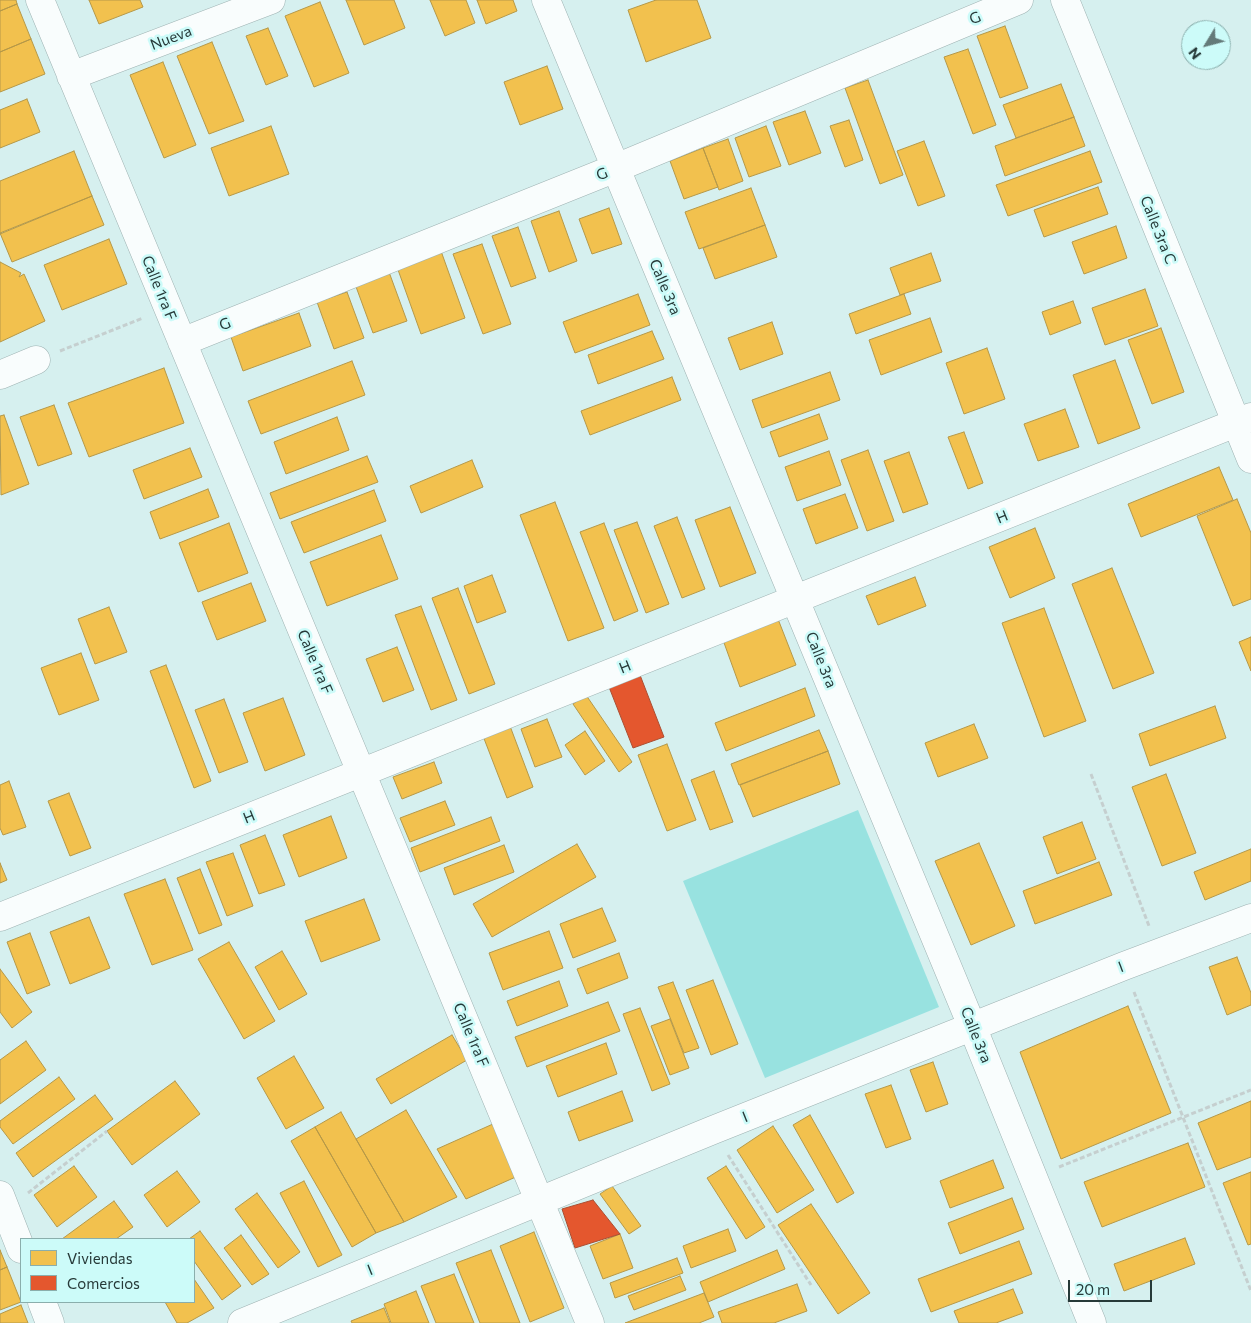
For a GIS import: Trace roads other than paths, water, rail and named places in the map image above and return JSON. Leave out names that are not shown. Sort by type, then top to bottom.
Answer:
[{"type":"street","name":"Calle 1ra F","points":[[40,0],[541,1200],[590,1323]]},
{"type":"street","name":"Nueva","points":[[71,76],[271,0]]},
{"type":"street","name":"Calle 3ra","points":[[546,0],[796,599],[1092,1323]]},
{"type":"street","name":"G","points":[[182,342],[616,168],[1019,0]]},
{"type":"street","name":"Calle 3ra C","points":[[1065,0],[1243,420],[1251,459]]},
{"type":"street","points":[[0,375],[36,360]]},
{"type":"street","name":"H","points":[[0,917],[1243,420]]},
{"type":"street","name":"I","points":[[242,1323],[712,1130],[1124,966],[1251,918]]},
{"type":"street","points":[[3,1203],[20,1246]]},
{"type":"street","points":[[42,1303],[50,1323]]}]
